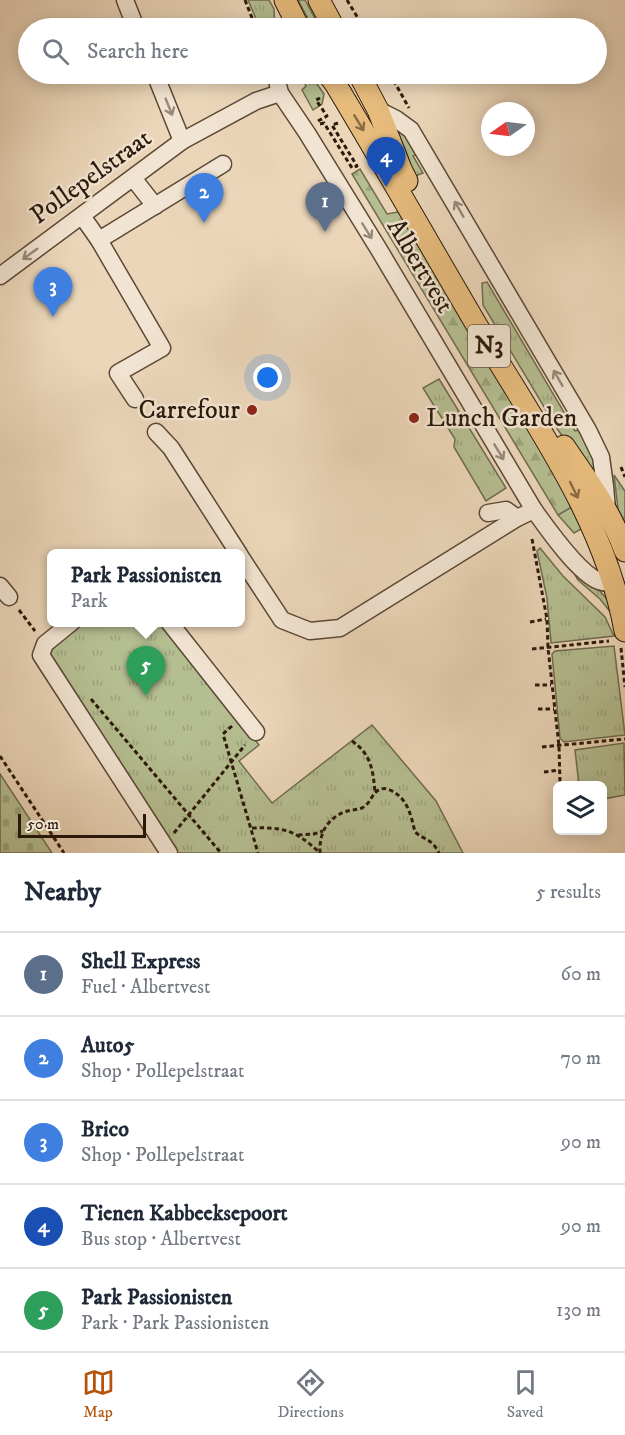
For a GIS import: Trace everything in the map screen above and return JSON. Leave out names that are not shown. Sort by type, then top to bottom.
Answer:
[{"type":"main road","points":[[319,0],[329,18]]},
{"type":"main road","name":"Albertvest","points":[[335,84],[568,478],[586,514],[613,582],[617,636]]},
{"type":"main road","name":"Albertvest","points":[[364,84],[378,110],[401,169],[425,216],[539,408],[606,508],[625,551]]},
{"type":"street","points":[[125,0],[132,18]]},
{"type":"street","name":"Pollepelstraat","points":[[159,84],[182,141]]},
{"type":"street","name":"Pollepelstraat","points":[[0,276],[182,141],[256,101],[276,84]]},
{"type":"street","name":"Albertvest","points":[[281,84],[307,133],[534,510],[587,573],[597,580],[606,583],[613,582]]},
{"type":"street","name":"Albertvest","points":[[378,110],[411,130],[588,430],[601,457],[606,508]]},
{"type":"street","points":[[99,240],[223,164]]},
{"type":"street","points":[[133,178],[155,206]]},
{"type":"street","points":[[82,216],[99,240],[162,348],[118,373],[135,399]]},
{"type":"street","points":[[156,432],[171,448],[236,549]]},
{"type":"street","points":[[488,513],[506,510],[517,518]]},
{"type":"street","points":[[245,563],[282,620],[310,631],[340,628],[517,518],[534,510]]},
{"type":"street","points":[[66,627],[45,644],[41,656],[166,849]]},
{"type":"street","points":[[173,627],[256,732]]},
{"type":"path","points":[[245,0],[252,18]]},
{"type":"path","points":[[348,0],[358,18]]},
{"type":"path","points":[[320,98],[316,100],[327,116],[317,123],[324,123],[352,168],[357,166],[332,125],[338,123]]},
{"type":"path","points":[[531,539],[547,619],[559,746],[560,781]]},
{"type":"path","points":[[5,591],[45,644]]},
{"type":"path","points":[[531,622],[547,619]]},
{"type":"path","points":[[532,649],[617,636]]},
{"type":"path","points":[[535,685],[552,685]]},
{"type":"path","points":[[90,698],[221,853]]},
{"type":"path","points":[[538,710],[555,709]]},
{"type":"path","points":[[243,716],[223,734],[258,853]]},
{"type":"path","points":[[166,849],[188,814],[256,732]]},
{"type":"path","points":[[542,747],[625,740]]},
{"type":"path","points":[[352,741],[366,754],[373,774],[375,792]]},
{"type":"path","points":[[0,756],[64,853]]},
{"type":"path","points":[[544,772],[559,770]]},
{"type":"path","points":[[297,834],[320,853],[323,831],[336,817],[361,808],[369,803],[375,792],[388,789],[406,803],[416,832],[435,845],[439,853]]},
{"type":"path","points":[[251,828],[272,828],[305,835],[323,831]]},
{"type":"green space","points":[[248,0],[269,0],[274,9],[274,18],[256,18]]},
{"type":"green space","points":[[298,0],[305,0],[315,18],[308,18]]},
{"type":"green space","points":[[305,84],[317,84],[324,94],[322,104],[313,110],[302,90]]},
{"type":"green space","points":[[391,122],[408,136],[419,153],[413,156],[423,173],[410,178]]},
{"type":"green space","points":[[360,169],[387,214],[398,212],[407,221],[575,505],[558,515],[352,174]]},
{"type":"green space","points":[[487,282],[575,431],[583,429],[593,452],[598,486],[558,430],[483,305],[482,283]]},
{"type":"green space","points":[[439,379],[506,488],[486,501],[454,447],[455,439],[423,388]]},
{"type":"green space","points":[[614,475],[625,491],[625,523],[618,509]]},
{"type":"green space","points":[[575,505],[583,528],[574,533],[558,515]]},
{"type":"green space","points":[[540,548],[563,576],[605,617],[614,636],[551,643],[547,598],[537,551]]},
{"type":"green space","points":[[576,571],[607,599],[612,614],[600,599],[578,580],[575,575]]},
{"type":"green space","points":[[72,627],[167,627],[259,745],[239,761],[272,803],[372,725],[436,801],[463,853],[175,853],[48,656],[55,639]]},
{"type":"green space","points":[[614,646],[625,735],[564,742],[560,738],[552,654],[555,651]]},
{"type":"green space","points":[[624,743],[625,795],[607,798],[607,781],[579,781],[575,750]]},
{"type":"green space","points":[[0,774],[52,853],[0,853]]},
{"type":"place","name":"Tienen Kabbeeksepoort","points":[[386,187]]},
{"type":"place","name":"Auto5","points":[[204,223]]},
{"type":"place","name":"Shell Express","points":[[325,232]]},
{"type":"place","name":"Brico","points":[[53,317]]},
{"type":"place","name":"Carrefour","points":[[252,410]]},
{"type":"place","name":"Lunch Garden","points":[[414,418]]},
{"type":"place","name":"Park Passionisten","points":[[146,696]]}]
